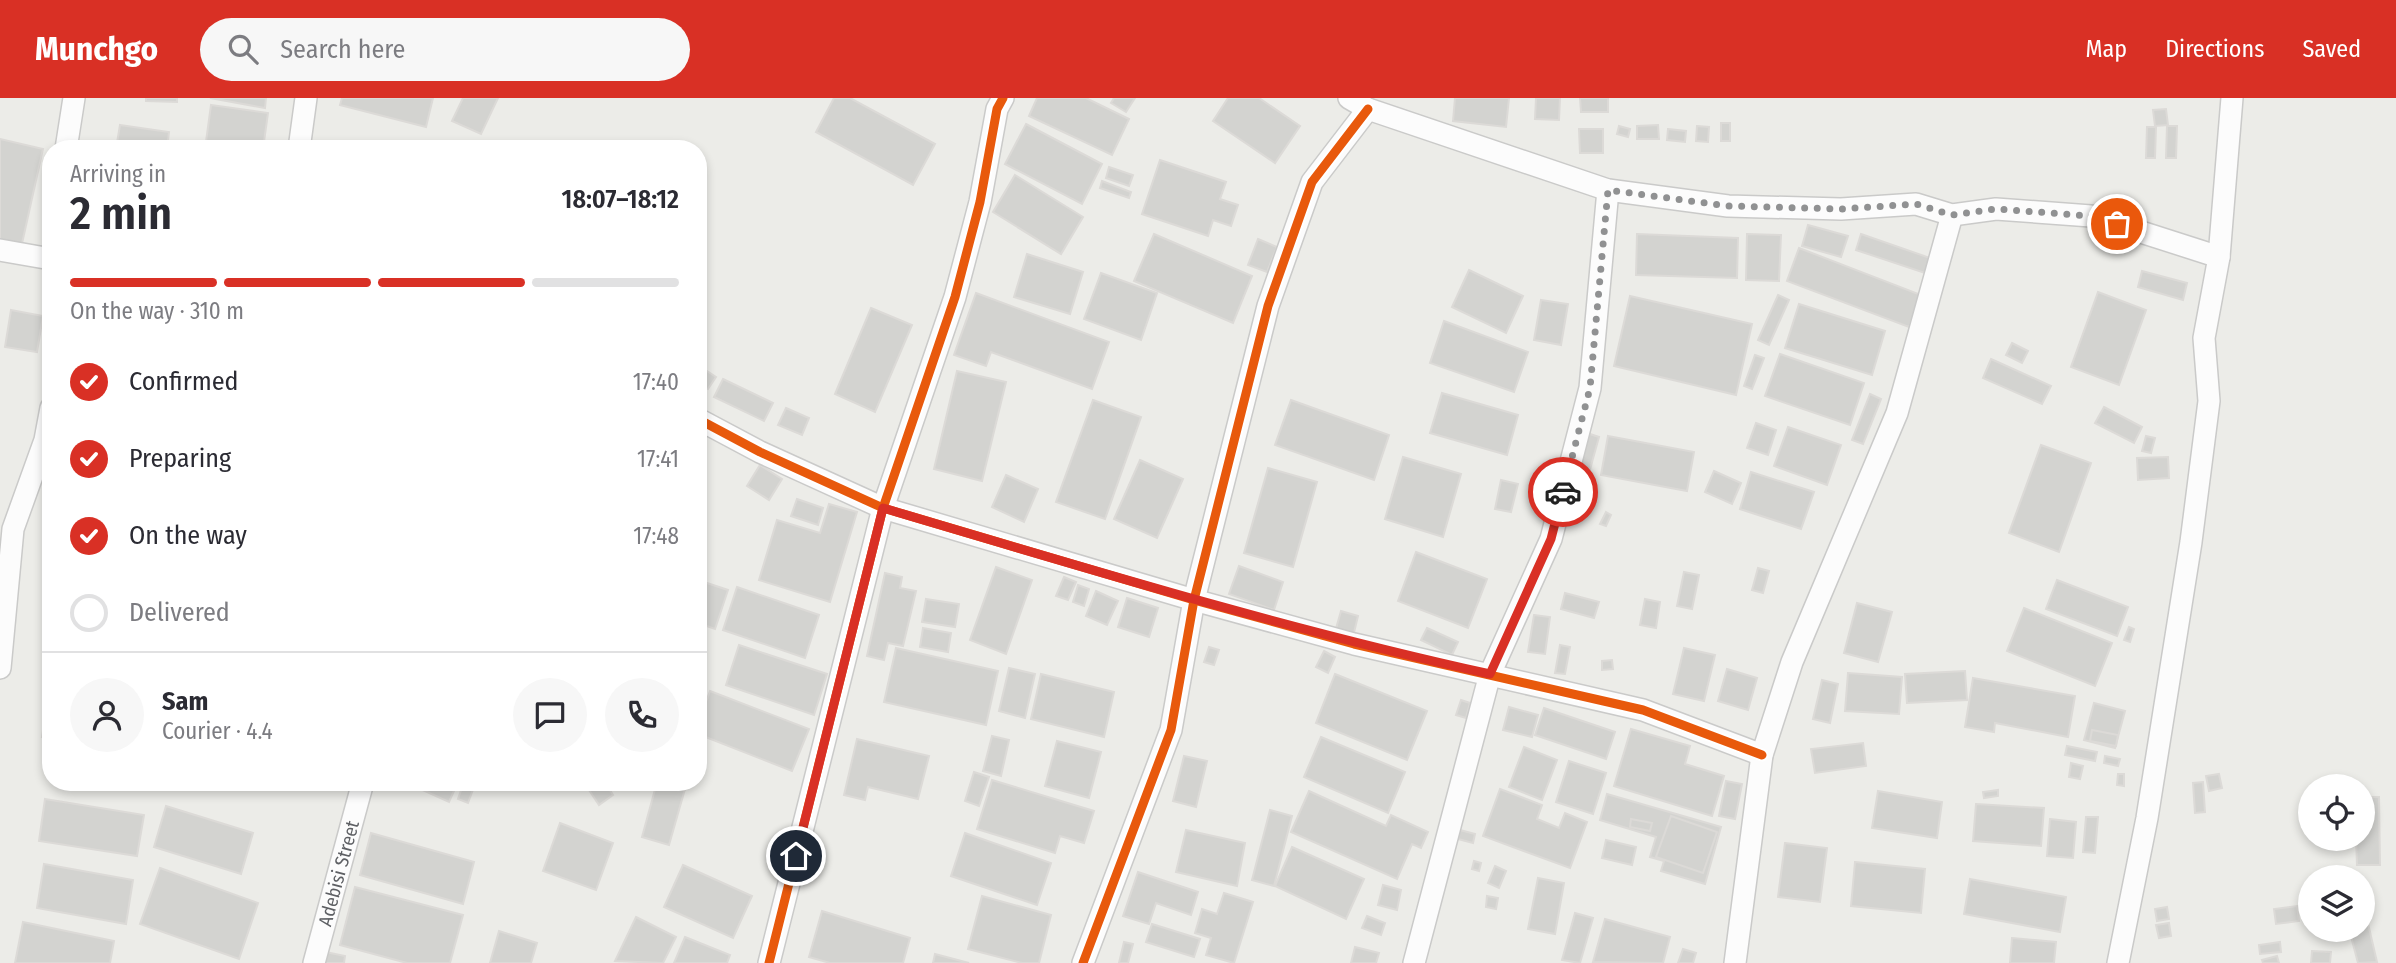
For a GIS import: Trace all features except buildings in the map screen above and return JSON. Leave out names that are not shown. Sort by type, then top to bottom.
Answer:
[{"type":"street","points":[[67,140],[74,98]]},
{"type":"street","points":[[300,140],[306,98]]},
{"type":"street","points":[[768,963],[883,508],[955,297],[980,202],[998,109],[1003,98]]},
{"type":"street","points":[[2118,963],[2150,804],[2191,542],[2209,401],[2204,338],[2219,257],[2232,98]]},
{"type":"street","points":[[1083,963],[1171,730],[1194,600],[1268,306],[1312,181],[1359,103],[1608,190],[1728,206],[1841,209],[1916,204],[1952,215],[1996,209],[2091,216],[2219,257]]},
{"type":"street","points":[[1414,963],[1490,674],[1551,539],[1590,388],[1608,190]]},
{"type":"street","points":[[1735,963],[1762,755],[1792,662],[1897,413],[1952,215]]},
{"type":"street","points":[[0,250],[42,251]]},
{"type":"street","points":[[707,424],[760,452],[883,508],[1194,600],[1354,644],[1643,710],[1762,755]]},
{"type":"street","points":[[0,668],[7,528],[42,445]]},
{"type":"street","name":"Adebisi Street","points":[[314,963],[361,791]]},
{"type":"cycle path","points":[[769,963],[883,508],[955,297],[980,202],[997,109],[1003,98]]},
{"type":"cycle path","points":[[1083,963],[1171,730],[1194,600],[1268,306],[1312,182],[1368,109]]},
{"type":"cycle path","points":[[707,424],[760,452],[883,508],[1194,600],[1354,644],[1643,710],[1762,755]]},
{"type":"way so far","points":[[1563,492],[1590,388],[1608,190],[1728,206],[1841,209],[1916,204],[1952,215],[1996,209],[2091,216],[2117,224]]},
{"type":"route","points":[[796,856],[883,508],[1220,608],[1354,644],[1490,674],[1551,539],[1563,492]]}]
